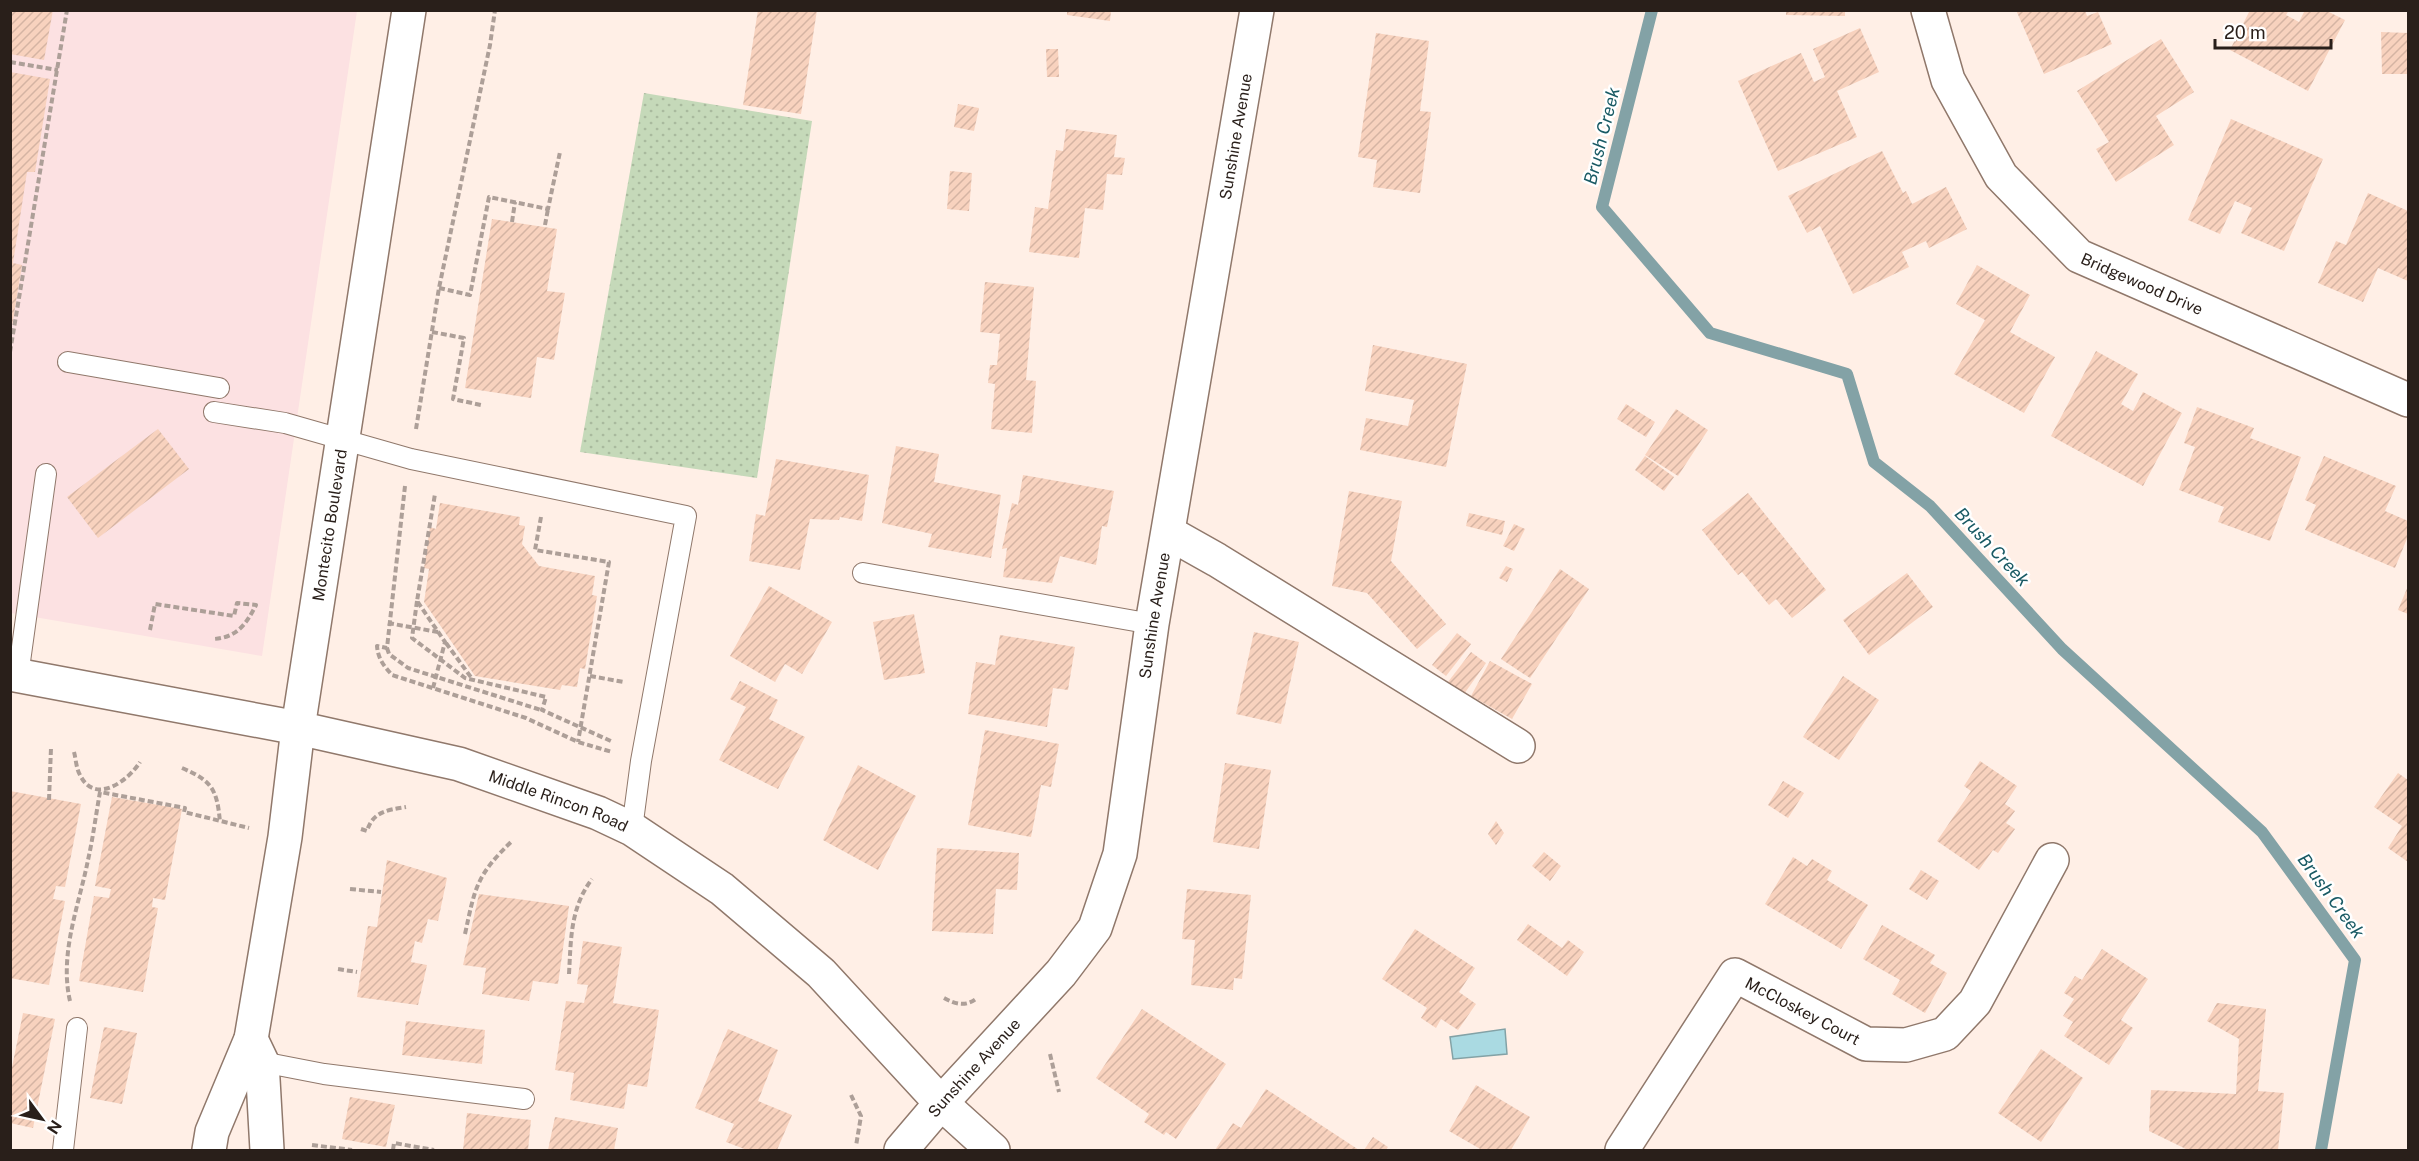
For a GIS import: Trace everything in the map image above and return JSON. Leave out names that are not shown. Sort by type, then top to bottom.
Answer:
[{"type":"street","name":"Montecito Boulevard","points":[[267,1150],[256,1051],[298,728],[409,10]]},
{"type":"street","name":"Sunshine Avenue","points":[[901,1150],[1061,972],[1095,928],[1120,854],[1152,624],[1257,10]]},
{"type":"street","name":"Bridgewood Drive","points":[[1928,10],[1948,80],[2001,176],[2079,256],[2409,400]]},
{"type":"street","points":[[1169,533],[1217,560],[1518,747]]},
{"type":"street","name":"Middle Rincon Road","points":[[14,675],[298,728],[459,764],[598,813],[632,829],[722,889],[821,973],[941,1103],[993,1150]]},
{"type":"street","name":"McCloskey Court","points":[[1622,1150],[1735,975],[1866,1044],[1906,1045],[1945,1034],[1975,1002],[2052,860]]},
{"type":"street","name":"Montecito Boulevard","points":[[209,1150],[212,1132],[256,1051]]},
{"type":"lane","points":[[68,362],[219,388]]},
{"type":"lane","points":[[214,411],[285,423],[411,459],[686,516],[641,761],[632,829]]},
{"type":"lane","points":[[14,675],[46,474]]},
{"type":"lane","points":[[863,573],[1152,624]]},
{"type":"lane","points":[[63,1150],[77,1028]]},
{"type":"lane","points":[[256,1051],[324,1074],[524,1099]]},
{"type":"path","points":[[10,352],[67,10]]},
{"type":"path","points":[[495,10],[490,45],[440,288],[405,488],[388,623],[387,648],[389,654],[408,668],[542,710],[581,727]]},
{"type":"path","points":[[10,62],[57,70]]},
{"type":"path","points":[[545,225],[560,152]]},
{"type":"path","points":[[440,288],[470,295],[489,197],[548,209]]},
{"type":"path","points":[[512,222],[515,202]]},
{"type":"path","points":[[432,332],[464,338],[453,399],[481,405]]},
{"type":"path","points":[[430,491],[435,491],[412,638],[465,678],[546,697],[542,710]]},
{"type":"path","points":[[541,512],[542,519],[535,550],[609,562],[578,742]]},
{"type":"path","points":[[417,601],[473,680]]},
{"type":"path","points":[[150,630],[156,604],[234,616],[237,603],[256,605],[241,629],[223,639],[213,639]]},
{"type":"path","points":[[388,623],[439,633]]},
{"type":"path","points":[[433,688],[445,642]]},
{"type":"path","points":[[387,648],[377,646],[377,653],[392,675],[526,717],[578,742],[641,761]]},
{"type":"path","points":[[590,676],[654,688]]},
{"type":"path","points":[[49,800],[51,748]]},
{"type":"path","points":[[74,752],[80,775],[86,784],[100,790],[185,808],[184,812],[285,837]]},
{"type":"path","points":[[100,790],[120,783],[133,774],[140,762]]},
{"type":"path","points":[[182,768],[211,785],[218,799],[220,822]]},
{"type":"path","points":[[77,1028],[67,987],[69,940],[89,858],[100,790]]},
{"type":"path","points":[[361,829],[367,831],[369,822],[378,813],[406,807]]},
{"type":"path","points":[[465,934],[480,877],[493,860],[512,842]]},
{"type":"path","points":[[569,974],[574,910],[582,891],[592,879]]},
{"type":"path","points":[[350,889],[381,892]]},
{"type":"path","points":[[339,969],[357,972]]},
{"type":"path","points":[[944,998],[954,1004],[969,1004],[976,999]]},
{"type":"path","points":[[1050,1054],[1059,1092]]},
{"type":"path","points":[[851,1095],[861,1116],[856,1146]]},
{"type":"path","points":[[393,1150],[394,1143],[435,1150]]},
{"type":"path","points":[[312,1145],[351,1150]]},
{"type":"shaded area","points":[[10,11],[357,11],[262,656],[11,613]]},
{"type":"green space","points":[[644,93],[812,121],[757,478],[580,452]]},
{"type":"water","points":[[1505,1029],[1507,1054],[1453,1059],[1450,1037]]},
{"type":"building","points":[[10,10],[53,10],[44,60],[10,54]]},
{"type":"building","points":[[758,10],[817,10],[801,114],[743,105]]},
{"type":"building","points":[[1067,10],[1111,10],[1110,21],[1067,15]]},
{"type":"building","points":[[1786,10],[1845,10],[1845,16],[1786,15]]},
{"type":"building","points":[[2016,10],[2085,10],[2087,16],[2098,12],[2112,44],[2044,74]]},
{"type":"building","points":[[2246,10],[2289,10],[2286,15],[2299,22],[2305,10],[2325,10],[2345,20],[2308,91],[2230,50],[2249,12]]},
{"type":"building","points":[[1860,28],[1879,72],[1837,91],[1857,137],[1778,171],[1738,81],[1801,53],[1814,82],[1825,77],[1813,49]]},
{"type":"building","points":[[2381,32],[2408,33],[2408,74],[2382,74]]},
{"type":"building","points":[[1376,33],[1429,41],[1420,111],[1431,112],[1420,193],[1373,187],[1377,160],[1358,157]]},
{"type":"building","points":[[2161,39],[2194,92],[2156,116],[2174,145],[2116,182],[2096,149],[2109,142],[2077,91]]},
{"type":"building","points":[[1046,49],[1058,49],[1059,77],[1047,77]]},
{"type":"building","points":[[10,72],[50,79],[35,172],[27,172],[13,263],[22,265],[12,326]]},
{"type":"building","points":[[958,104],[979,108],[974,131],[954,127]]},
{"type":"building","points":[[2231,119],[2323,159],[2284,251],[2241,233],[2252,208],[2235,201],[2220,234],[2188,220]]},
{"type":"building","points":[[1066,129],[1117,135],[1114,157],[1125,158],[1122,175],[1107,174],[1103,210],[1085,208],[1079,258],[1029,252],[1035,207],[1048,209],[1056,150],[1063,151]]},
{"type":"building","points":[[1882,151],[1903,193],[1906,191],[1912,204],[1946,187],[1967,229],[1929,248],[1926,241],[1902,252],[1909,267],[1853,294],[1820,226],[1807,233],[1788,196]]},
{"type":"building","points":[[950,171],[972,173],[969,211],[947,209]]},
{"type":"building","points":[[2368,193],[2408,211],[2408,281],[2378,268],[2363,302],[2318,283],[2336,241],[2346,245]]},
{"type":"building","points":[[492,219],[557,229],[547,291],[565,293],[554,360],[537,357],[531,398],[465,388]]},
{"type":"building","points":[[1977,265],[2030,295],[2010,332],[2055,357],[2024,413],[1954,374],[1985,320],[1956,304]]},
{"type":"building","points":[[985,282],[1034,287],[1026,380],[1036,381],[1032,433],[991,429],[995,384],[988,383],[990,365],[997,365],[1000,334],[980,332]]},
{"type":"building","points":[[1373,345],[1467,364],[1446,467],[1360,450],[1366,418],[1408,426],[1414,400],[1365,391]]},
{"type":"building","points":[[2096,351],[2138,374],[2121,404],[2133,411],[2143,392],[2182,413],[2143,486],[2051,436]]},
{"type":"building","points":[[1626,404],[1655,422],[1646,437],[1617,419]]},
{"type":"building","points":[[2197,407],[2254,428],[2250,438],[2301,457],[2270,541],[2218,522],[2224,507],[2179,490],[2195,447],[2184,443]]},
{"type":"building","points":[[1676,409],[1708,430],[1678,476],[1645,455]]},
{"type":"building","points":[[158,429],[189,469],[98,538],[67,497]]},
{"type":"building","points":[[896,446],[939,454],[934,482],[1001,495],[991,558],[928,547],[932,534],[882,523]]},
{"type":"building","points":[[1645,456],[1674,477],[1664,491],[1635,470]]},
{"type":"building","points":[[2324,456],[2396,486],[2385,511],[2408,521],[2408,536],[2395,568],[2305,530],[2316,505],[2305,500]]},
{"type":"building","points":[[776,459],[869,475],[862,521],[840,517],[839,520],[810,519],[800,570],[749,561],[756,514],[765,516]]},
{"type":"building","points":[[1023,475],[1114,491],[1107,527],[1102,526],[1096,565],[1060,556],[1052,583],[1003,577],[1007,548],[1002,549],[1012,503],[1018,505]]},
{"type":"building","points":[[1349,491],[1402,501],[1391,561],[1446,624],[1417,649],[1367,593],[1332,586]]},
{"type":"building","points":[[1748,493],[1826,590],[1792,618],[1776,599],[1769,605],[1742,572],[1738,575],[1702,530]]},
{"type":"building","points":[[440,503],[520,517],[519,525],[525,526],[522,544],[539,566],[595,576],[592,595],[597,596],[585,669],[580,668],[577,687],[562,685],[560,690],[475,676],[424,602],[429,569],[424,568],[430,527],[436,529]]},
{"type":"building","points":[[1469,513],[1505,521],[1502,535],[1466,526]]},
{"type":"building","points":[[1514,524],[1525,529],[1514,551],[1503,546]]},
{"type":"building","points":[[1506,566],[1513,569],[1507,582],[1499,578]]},
{"type":"building","points":[[1560,569],[1589,589],[1530,678],[1501,659]]},
{"type":"building","points":[[1907,573],[1933,607],[1869,655],[1843,620]]},
{"type":"building","points":[[769,586],[832,622],[802,674],[785,664],[775,682],[730,656]]},
{"type":"building","points":[[2408,586],[2408,614],[2398,610]]},
{"type":"building","points":[[914,614],[925,673],[884,680],[873,622]]},
{"type":"building","points":[[1254,632],[1299,642],[1281,724],[1236,714]]},
{"type":"building","points":[[1457,633],[1471,644],[1446,676],[1432,665]]},
{"type":"building","points":[[1000,635],[1075,647],[1068,690],[1053,688],[1047,727],[968,714],[976,662],[995,665]]},
{"type":"building","points":[[1471,652],[1486,663],[1464,694],[1448,682]]},
{"type":"building","points":[[1490,661],[1532,684],[1512,719],[1471,696]]},
{"type":"building","points":[[1843,676],[1879,700],[1839,760],[1803,737]]},
{"type":"building","points":[[740,681],[778,700],[769,719],[805,737],[778,789],[719,760],[746,707],[730,699]]},
{"type":"building","points":[[985,730],[1059,744],[1051,787],[1041,785],[1031,837],[968,825]]},
{"type":"building","points":[[1980,761],[2017,786],[2005,804],[2015,811],[2006,823],[2015,829],[1998,853],[1993,850],[1979,870],[1937,841],[1971,791],[1964,786]]},
{"type":"building","points":[[1225,763],[1271,770],[1259,849],[1213,842]]},
{"type":"building","points":[[858,765],[916,796],[878,870],[823,840]]},
{"type":"building","points":[[2398,773],[2408,780],[2408,862],[2388,848],[2402,826],[2374,807]]},
{"type":"building","points":[[1783,781],[1804,793],[1788,818],[1768,805]]},
{"type":"building","points":[[10,791],[81,804],[65,887],[56,886],[53,899],[65,901],[49,985],[10,978]]},
{"type":"building","points":[[112,797],[182,809],[165,900],[153,898],[152,907],[158,908],[143,992],[79,981],[94,896],[109,898],[111,889],[95,886]]},
{"type":"building","points":[[1496,821],[1504,833],[1496,845],[1488,834]]},
{"type":"building","points":[[937,848],[1019,853],[1017,890],[996,889],[993,934],[932,931]]},
{"type":"building","points":[[1544,852],[1561,866],[1550,881],[1532,866]]},
{"type":"building","points":[[1793,857],[1807,866],[1812,859],[1832,871],[1827,880],[1868,905],[1841,949],[1765,904]]},
{"type":"building","points":[[387,860],[447,878],[438,921],[428,919],[422,943],[415,941],[411,962],[427,965],[418,1005],[357,997],[368,926],[377,927]]},
{"type":"building","points":[[1921,870],[1939,881],[1927,900],[1909,889]]},
{"type":"building","points":[[1187,889],[1251,895],[1242,979],[1234,978],[1233,990],[1191,985],[1195,940],[1182,939]]},
{"type":"building","points":[[479,894],[569,906],[558,984],[533,981],[529,1001],[482,994],[486,968],[463,965]]},
{"type":"building","points":[[1528,924],[1562,948],[1568,940],[1584,952],[1567,976],[1517,940]]},
{"type":"building","points":[[1882,925],[1935,955],[1930,963],[1947,973],[1925,1013],[1892,994],[1900,980],[1863,959]]},
{"type":"building","points":[[1415,929],[1475,968],[1459,992],[1476,1004],[1458,1030],[1441,1019],[1436,1028],[1421,1018],[1427,1008],[1382,979]]},
{"type":"building","points":[[583,941],[622,947],[613,1003],[659,1010],[647,1087],[628,1084],[624,1109],[570,1100],[574,1073],[555,1070],[566,1001],[584,1003],[588,985],[577,984]]},
{"type":"building","points":[[2102,949],[2148,979],[2121,1020],[2133,1028],[2109,1065],[2064,1036],[2073,1022],[2063,1016],[2074,999],[2064,993],[2075,976],[2082,980]]},
{"type":"building","points":[[2217,1003],[2266,1009],[2258,1091],[2284,1093],[2278,1150],[2188,1150],[2149,1131],[2151,1090],[2236,1094],[2239,1039],[2207,1021]]},
{"type":"building","points":[[1142,1009],[1226,1064],[1176,1139],[1166,1132],[1164,1135],[1144,1122],[1149,1114],[1096,1078]]},
{"type":"building","points":[[23,1013],[55,1019],[33,1128],[10,1123],[10,1077]]},
{"type":"building","points":[[406,1021],[485,1030],[482,1064],[402,1055]]},
{"type":"building","points":[[104,1027],[137,1033],[122,1104],[90,1098]]},
{"type":"building","points":[[728,1029],[778,1050],[758,1101],[792,1115],[777,1150],[747,1150],[726,1142],[734,1124],[695,1108]]},
{"type":"building","points":[[2041,1049],[2083,1078],[2041,1142],[1998,1113]]},
{"type":"building","points":[[1476,1085],[1530,1117],[1511,1150],[1482,1150],[1449,1131]]},
{"type":"building","points":[[1266,1089],[1359,1150],[1215,1150],[1233,1123],[1241,1128]]},
{"type":"building","points":[[350,1097],[395,1105],[386,1147],[342,1139]]},
{"type":"building","points":[[467,1113],[531,1120],[528,1150],[463,1150]]},
{"type":"building","points":[[555,1117],[618,1128],[614,1150],[548,1150]]},
{"type":"building","points":[[1373,1137],[1388,1147],[1386,1150],[1364,1150]]},
{"type":"waterway","name":"Brush Creek","points":[[1652,10],[1602,207],[1710,333],[1847,374],[1874,462],[1930,506],[2062,649],[2262,832],[2355,960],[2321,1150]]}]
